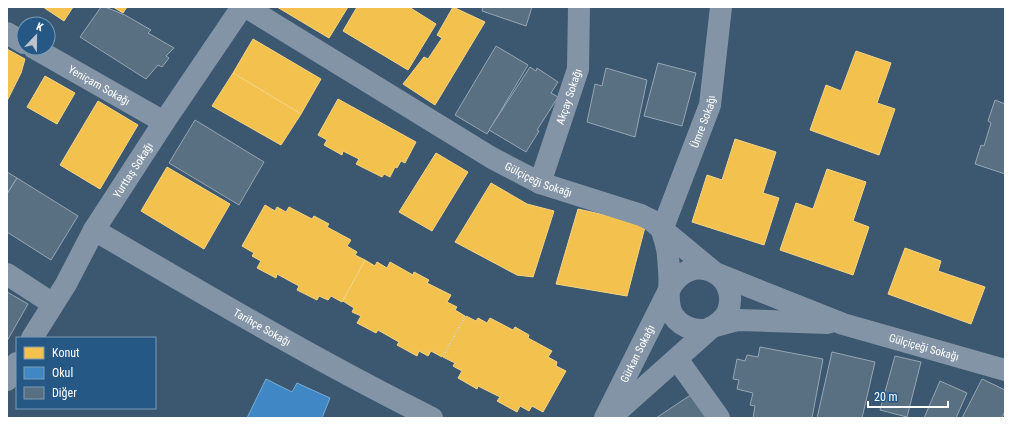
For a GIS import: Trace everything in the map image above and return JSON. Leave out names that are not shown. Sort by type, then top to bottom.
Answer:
[{"type":"street","name":"Yurttaş Sokağı","points":[[33,337],[66,284],[94,230],[164,122],[242,7]]},
{"type":"street","name":"Gülçiçeği Sokağı","points":[[246,7],[492,158],[540,183],[641,215],[651,220],[715,273],[843,324],[1005,370]]},
{"type":"street","name":"Akçay Sokağı","points":[[540,183],[578,69],[579,7]]},
{"type":"street","name":"Ümre Sokağı","points":[[662,230],[710,105],[721,7]]},
{"type":"street","points":[[7,33],[16,38]]},
{"type":"street","name":"Yeniçam Sokağı","points":[[48,56],[164,122]]},
{"type":"street","name":"Tarihçe Sokağı","points":[[94,230],[281,338],[432,418]]},
{"type":"street","points":[[662,230],[668,254],[668,300],[670,310],[675,319],[682,325],[692,329],[702,330],[712,328],[726,315],[730,296],[728,287],[723,279],[707,269],[697,268],[680,274],[673,281],[669,290]]},
{"type":"street","points":[[7,274],[53,304]]},
{"type":"street","name":"Gürkan Sokağı","points":[[605,418],[669,290]]},
{"type":"street","name":"Gülçiçeği Sokağı","points":[[712,328],[738,320],[843,324]]},
{"type":"street","name":"Gürkan Sokağı","points":[[610,418],[712,328]]},
{"type":"street","points":[[677,359],[719,418]]},
{"type":"street","points":[[7,380],[16,365]]},
{"type":"building: Konut","points":[[43,7],[73,7],[64,21]]},
{"type":"building: Konut","points":[[113,7],[127,7],[123,13]]},
{"type":"building: Konut","points":[[277,7],[348,7],[329,38]]},
{"type":"building: Konut","points":[[357,7],[409,7],[436,24],[408,70],[343,31]]},
{"type":"building: Konut","points":[[453,7],[485,22],[435,105],[403,84],[424,57],[428,59],[442,38],[437,35]]},
{"type":"building: Konut","points":[[253,39],[321,79],[301,114],[233,73]]},
{"type":"building: Konut","points":[[7,49],[16,54],[16,56],[25,59],[21,73],[7,101]]},
{"type":"building: Konut","points":[[856,51],[891,63],[877,103],[895,109],[879,155],[810,130],[826,85],[841,91]]},
{"type":"building: Konut","points":[[233,73],[301,114],[281,145],[212,106]]},
{"type":"building: Konut","points":[[45,76],[75,93],[57,124],[27,107]]},
{"type":"building: Konut","points":[[338,99],[416,142],[405,163],[401,161],[397,168],[395,167],[390,177],[384,174],[382,177],[356,164],[359,159],[343,151],[342,155],[324,145],[327,140],[318,135]]},
{"type":"building: Konut","points":[[98,101],[138,125],[100,189],[60,165]]},
{"type":"building: Konut","points":[[735,139],[776,152],[763,193],[779,198],[764,245],[692,222],[707,175],[722,180]]},
{"type":"building: Konut","points":[[436,153],[468,172],[432,231],[399,212]]},
{"type":"building: Konut","points":[[167,167],[230,204],[204,249],[141,211]]},
{"type":"building: Konut","points":[[827,169],[866,182],[853,221],[869,227],[853,275],[780,250],[796,203],[813,209]]},
{"type":"building: Konut","points":[[491,183],[527,204],[554,211],[533,277],[517,275],[455,242]]},
{"type":"building: Konut","points":[[265,205],[275,211],[277,207],[286,212],[289,207],[312,219],[314,216],[329,224],[327,227],[351,240],[347,246],[357,252],[355,255],[365,260],[342,302],[331,296],[328,300],[319,296],[317,300],[297,290],[299,286],[277,274],[276,278],[257,268],[261,261],[252,256],[254,253],[242,246]]},
{"type":"building: Konut","points":[[578,209],[623,219],[645,227],[627,296],[556,284]]},
{"type":"building: Konut","points":[[905,248],[941,261],[938,271],[985,287],[971,324],[888,294]]},
{"type":"building: Konut","points":[[365,260],[375,266],[377,262],[387,268],[390,262],[413,275],[414,272],[429,280],[427,283],[451,295],[447,302],[457,307],[455,310],[465,316],[442,357],[431,351],[428,356],[419,351],[417,356],[397,345],[399,342],[378,330],[376,333],[357,323],[361,316],[352,312],[354,308],[343,301]]},
{"type":"building: Konut","points":[[466,316],[476,321],[478,318],[487,323],[490,318],[513,330],[515,327],[529,335],[528,338],[552,351],[548,357],[557,362],[556,366],[566,371],[543,412],[532,406],[529,411],[520,406],[517,412],[497,401],[500,397],[478,386],[477,389],[458,378],[462,371],[453,366],[455,363],[443,357]]},
{"type":"building: Okul","points":[[266,379],[292,392],[297,383],[330,398],[322,418],[247,418]]},
{"type":"building: Diğer","points":[[101,7],[105,7],[125,15],[151,30],[148,33],[174,48],[166,56],[169,58],[162,67],[158,65],[146,79],[80,37]]},
{"type":"building: Diğer","points":[[483,7],[532,7],[526,26],[482,11]]},
{"type":"building: Diğer","points":[[496,46],[528,65],[487,134],[455,115]]},
{"type":"building: Diğer","points":[[658,63],[696,73],[682,126],[644,116]]},
{"type":"building: Diğer","points":[[530,67],[536,71],[537,68],[558,82],[551,93],[558,97],[537,130],[539,131],[526,152],[489,130]]},
{"type":"building: Diğer","points":[[606,68],[647,80],[635,137],[587,122],[595,84],[602,86]]},
{"type":"building: Diğer","points":[[995,100],[1005,104],[1005,174],[975,164],[981,145],[984,146],[991,123],[988,121]]},
{"type":"building: Diğer","points":[[195,120],[264,162],[239,205],[169,163]]},
{"type":"building: Diğer","points":[[7,172],[17,178],[7,194]]},
{"type":"building: Diğer","points":[[17,178],[78,216],[51,260],[7,232],[7,194]]},
{"type":"building: Diğer","points":[[7,292],[28,304],[7,341]]},
{"type":"building: Diğer","points":[[760,347],[823,359],[812,418],[753,418],[755,406],[750,405],[753,393],[737,389],[739,380],[733,379],[737,359],[745,361],[747,355],[758,357]]},
{"type":"building: Diğer","points":[[832,352],[875,362],[862,418],[817,418]]},
{"type":"building: Diğer","points":[[895,356],[921,362],[907,417],[880,410]]},
{"type":"building: Diğer","points":[[982,379],[1005,390],[1005,411],[1002,418],[962,418]]},
{"type":"building: Diğer","points":[[940,381],[967,393],[956,418],[924,418]]},
{"type":"building: Diğer","points":[[692,394],[708,418],[656,418]]}]
